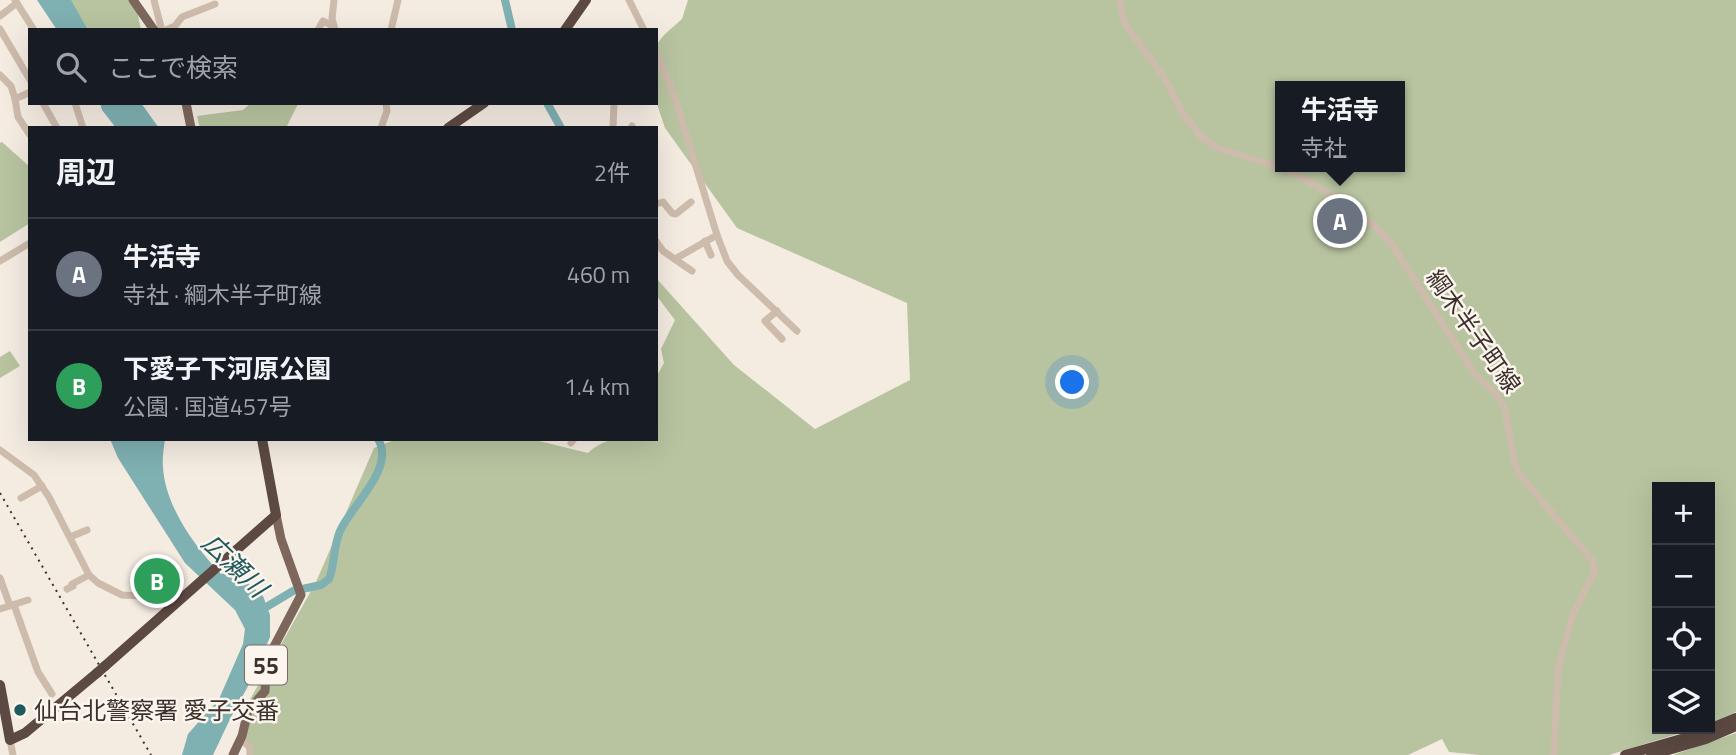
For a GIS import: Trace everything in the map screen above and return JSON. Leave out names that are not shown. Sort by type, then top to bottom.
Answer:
[{"type":"highway","points":[[569,28],[586,0]]},
{"type":"highway","points":[[451,126],[481,105]]},
{"type":"highway","points":[[0,685],[4,725],[10,740],[25,733],[101,669],[276,515],[262,441]]},
{"type":"highway","points":[[1625,755],[1692,736],[1736,718]]},
{"type":"highway","points":[[1651,755],[1706,739],[1736,726]]},
{"type":"main road","points":[[133,0],[155,28]]},
{"type":"main road","points":[[186,105],[191,126]]},
{"type":"main road","name":"55","points":[[233,755],[241,740],[248,711],[265,691],[267,660],[301,595],[281,539],[276,515]]},
{"type":"street","points":[[155,0],[160,28]]},
{"type":"street","points":[[334,0],[334,28]]},
{"type":"street","points":[[391,28],[398,0]]},
{"type":"street","points":[[629,0],[644,28]]},
{"type":"street","name":"綱木半子町線","points":[[1120,0],[1123,19],[1129,30],[1164,77],[1195,131],[1217,148],[1275,165]]},
{"type":"street","points":[[0,16],[16,1],[32,28]]},
{"type":"street","points":[[170,28],[182,17],[215,4]]},
{"type":"street","points":[[319,28],[323,21],[334,28]]},
{"type":"street","points":[[0,29],[28,77]]},
{"type":"street","points":[[658,58],[673,92],[717,235],[732,269],[797,331]]},
{"type":"street","points":[[0,75],[11,86],[18,117],[28,132]]},
{"type":"street","points":[[15,99],[28,93]]},
{"type":"street","points":[[44,105],[56,126]]},
{"type":"street","points":[[76,105],[82,126]]},
{"type":"street","points":[[382,126],[386,105]]},
{"type":"street","points":[[613,126],[614,105]]},
{"type":"street","name":"綱木半子町線","points":[[1289,172],[1358,214],[1391,243],[1474,373],[1498,396],[1506,410],[1514,461],[1519,474],[1592,560],[1595,571],[1573,614],[1558,669],[1554,755]]},
{"type":"street","points":[[658,203],[663,202],[674,214],[691,202]]},
{"type":"street","points":[[675,259],[692,254],[705,241],[717,235]]},
{"type":"street","points":[[705,241],[711,255]]},
{"type":"street","points":[[0,261],[28,244]]},
{"type":"street","points":[[658,244],[663,251],[692,271]]},
{"type":"street","points":[[777,311],[765,321],[782,339]]},
{"type":"street","points":[[0,450],[34,475],[42,486],[89,575],[112,592],[131,597],[157,596],[166,600],[169,608]]},
{"type":"street","points":[[21,498],[42,486]]},
{"type":"street","points":[[70,537],[87,530]]},
{"type":"street","points":[[67,589],[89,575]]},
{"type":"street","points":[[0,578],[38,672],[52,694]]},
{"type":"street","points":[[0,609],[28,600]]},
{"type":"street","points":[[10,740],[13,755]]},
{"type":"street","points":[[241,740],[250,747],[250,755]]},
{"type":"green space","points":[[57,0],[135,0],[141,28],[87,28]]},
{"type":"green space","points":[[688,0],[1736,0],[1736,712],[1715,721],[1715,482],[1652,482],[1652,734],[1677,734],[1609,755],[1480,755],[1449,752],[1442,739],[1408,755],[247,755],[243,712],[316,582],[374,448],[392,441],[539,441],[588,453],[608,441],[658,441],[658,374],[664,363],[661,349],[675,320],[658,298],[658,280],[734,365],[815,429],[910,380],[907,303],[737,228],[665,128],[657,105],[658,43],[682,19]]},
{"type":"green space","points":[[249,105],[298,105],[287,126],[200,126],[197,116],[243,110]]},
{"type":"green space","points":[[0,143],[28,165],[28,224],[0,242]]},
{"type":"green space","points":[[10,351],[20,366],[0,378],[0,357]]},
{"type":"green space","points":[[1736,733],[1736,755],[1673,755]]},
{"type":"water","points":[[37,0],[71,0],[87,28],[56,28]]},
{"type":"water","points":[[101,105],[142,105],[158,126],[114,126]]},
{"type":"water","points":[[111,441],[165,441],[165,482],[183,525],[221,574],[234,571],[263,596],[270,615],[270,637],[213,755],[182,755],[188,734],[219,699],[243,644],[245,629],[235,610],[185,563],[118,458]]},
{"type":"waterway","points":[[505,0],[512,28]]},
{"type":"waterway","points":[[548,105],[560,126]]},
{"type":"waterway","name":"広瀬川","points":[[258,612],[293,591],[321,585],[329,579],[340,531],[377,474],[382,450],[379,441]]},
{"type":"railway","points":[[0,493],[151,755]]},
{"type":"place","name":"牛活寺","points":[[1340,221]]},
{"type":"place","name":"下愛子下河原公園","points":[[157,581]]},
{"type":"place","name":"仙台北警察署 愛子交番","points":[[20,710]]}]
